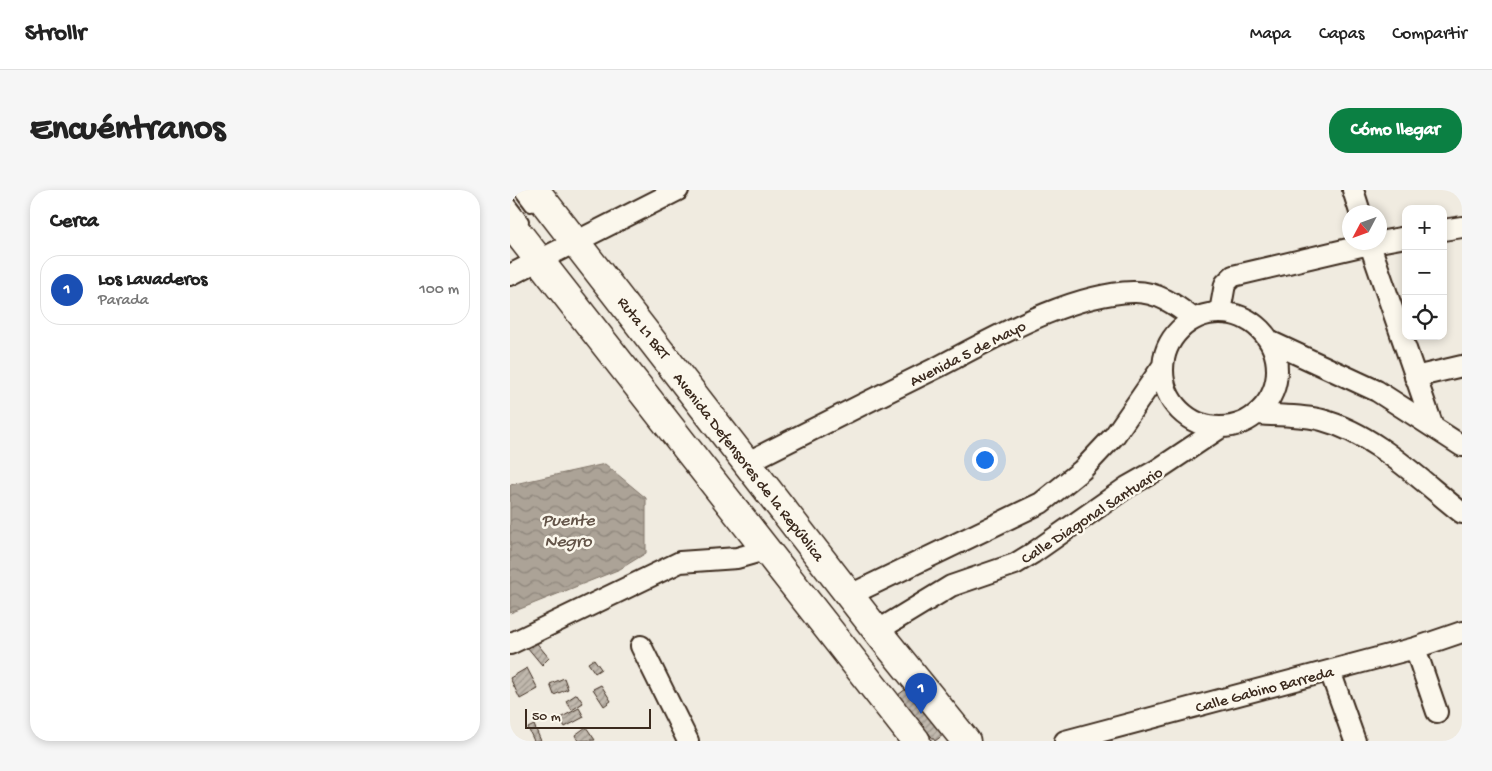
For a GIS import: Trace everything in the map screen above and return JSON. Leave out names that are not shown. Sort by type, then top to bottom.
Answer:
[{"type":"main road","name":"Avenida Defensores de la República","points":[[535,201],[557,252],[765,550],[916,741]]},
{"type":"main road","name":"Avenida Defensores de la República","points":[[521,228],[557,252],[746,462],[966,741]]},
{"type":"street","points":[[510,275],[678,190]]},
{"type":"street","points":[[1353,190],[1358,205]]},
{"type":"street","points":[[1447,229],[1462,227]]},
{"type":"street","points":[[1387,241],[1402,238]]},
{"type":"street","points":[[1220,312],[1225,284],[1233,276],[1344,250]]},
{"type":"street","points":[[1376,250],[1415,377],[1432,424]]},
{"type":"street","name":"Avenida 5 de Mayo","points":[[746,462],[1043,314],[1113,294],[1135,292],[1152,294],[1173,303],[1194,319]]},
{"type":"street","points":[[1220,312],[1244,318],[1258,328],[1269,341],[1276,356],[1276,380],[1268,402],[1257,414],[1234,426],[1220,428],[1202,425],[1185,416],[1172,403],[1164,385],[1162,367],[1165,352],[1172,338],[1182,327],[1194,319],[1220,312]]},
{"type":"street","points":[[1269,341],[1377,391],[1432,424],[1462,446]]},
{"type":"street","points":[[1415,377],[1462,366]]},
{"type":"street","points":[[850,595],[1041,503],[1082,470],[1115,435],[1162,367]]},
{"type":"street","points":[[1257,414],[1320,419],[1352,430],[1371,442],[1462,513]]},
{"type":"street","name":"Calle Diagonal Santuario","points":[[877,630],[951,586],[1015,564],[1033,554],[1127,487],[1157,470],[1220,428]]},
{"type":"street","points":[[510,644],[680,562],[737,558],[765,550]]},
{"type":"street","name":"Calle Gabino Barreda","points":[[1065,741],[1415,648],[1462,632]]},
{"type":"street","points":[[642,646],[688,741]]},
{"type":"street","points":[[1415,648],[1437,712]]},
{"type":"street","points":[[1330,671],[1355,741]]},
{"type":"lane","points":[[519,190],[535,201]]},
{"type":"lane","points":[[510,204],[521,228]]},
{"type":"lane","points":[[672,385],[953,741]]},
{"type":"water","name":"Puente Negro","points":[[605,464],[646,498],[646,553],[620,569],[510,613],[510,485]]},
{"type":"building","points":[[535,641],[549,658],[542,665],[527,647]]},
{"type":"building","points":[[594,659],[601,669],[595,673],[588,663]]},
{"type":"building","points":[[527,668],[538,689],[520,699],[510,678]]},
{"type":"building","points":[[564,678],[568,689],[554,695],[550,684]]},
{"type":"building","points":[[601,685],[611,701],[604,706],[593,689]]},
{"type":"building","points":[[906,689],[943,735],[935,741],[898,695]]},
{"type":"building","points":[[577,694],[583,703],[572,710],[566,701]]},
{"type":"building","points":[[579,708],[584,717],[565,727],[560,718]]},
{"type":"building","points":[[534,725],[541,741],[534,741],[528,728]]},
{"type":"building","points":[[586,727],[595,740],[578,741],[575,735]]},
{"type":"place","name":"Los Lavaderos","points":[[921,714]]}]
